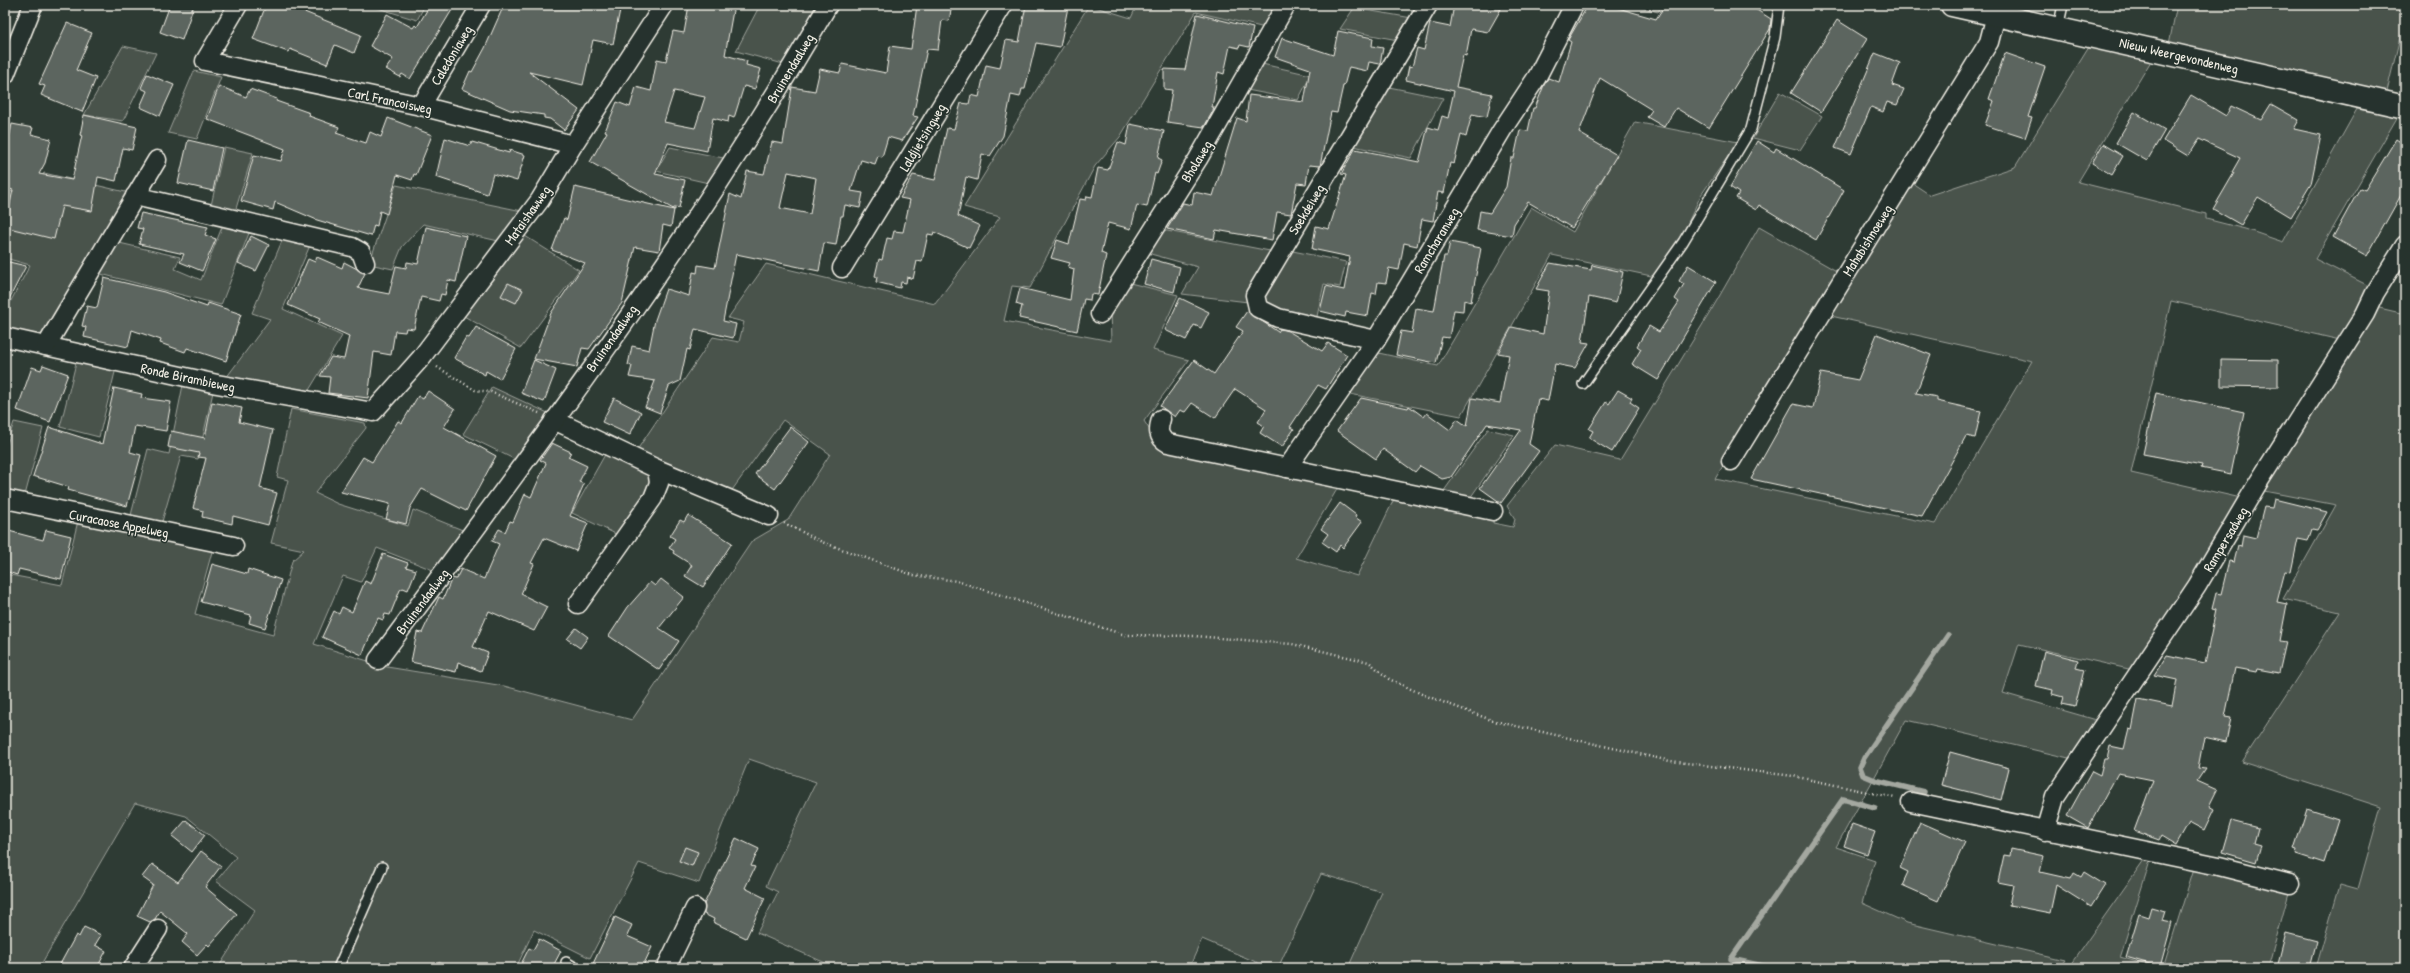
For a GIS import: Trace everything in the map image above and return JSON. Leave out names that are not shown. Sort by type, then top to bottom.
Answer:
[{"type":"street","points":[[5,74],[33,5]]},
{"type":"street","name":"Carl Francoisweg","points":[[238,5],[205,61],[421,106],[573,144]]},
{"type":"street","name":"Caledoniaweg","points":[[421,106],[481,5]]},
{"type":"street","name":"Mataishawweg","points":[[373,412],[421,358],[540,200],[573,144],[664,5]]},
{"type":"street","name":"Bruinendaalweg","points":[[378,660],[554,420],[710,199],[796,61],[828,5]]},
{"type":"street","name":"Laldjietsingweg","points":[[842,268],[1003,5]]},
{"type":"street","name":"Bholaweg","points":[[1100,314],[1198,159],[1286,5]]},
{"type":"street","name":"Soekdeiweg","points":[[1376,340],[1278,318],[1258,308],[1255,295],[1428,5]]},
{"type":"street","name":"Ramcharanweg","points":[[1287,468],[1376,340],[1502,130],[1537,77],[1574,5]]},
{"type":"street","name":"Nieuw Weergevondenweg","points":[[1952,5],[2405,106]]},
{"type":"street","name":"Mahabishnoeweg","points":[[1731,462],[1989,42],[1996,15]]},
{"type":"street","points":[[46,346],[157,160]]},
{"type":"street","points":[[135,196],[352,247],[361,252],[365,263]]},
{"type":"street","name":"Rampersadweg","points":[[2045,831],[2055,797],[2197,586],[2258,483],[2365,314],[2375,293],[2405,245]]},
{"type":"street","name":"Ronde Birambieweg","points":[[5,337],[217,384],[373,412]]},
{"type":"street","points":[[1161,419],[1159,434],[1168,443],[1493,511]]},
{"type":"street","points":[[554,420],[657,469],[769,516]]},
{"type":"street","points":[[578,604],[653,498],[659,483],[657,469]]},
{"type":"street","name":"Curacaose Appelweg","points":[[5,499],[234,546]]},
{"type":"street","points":[[1911,802],[2218,866],[2290,884]]},
{"type":"street","points":[[666,968],[695,908]]},
{"type":"street","points":[[133,968],[158,929]]},
{"type":"lane","points":[[1583,384],[1684,242],[1751,129],[1775,37],[1779,5]]},
{"type":"lane","points":[[2058,28],[2063,5]]},
{"type":"lane","points":[[338,968],[382,867]]},
{"type":"lane","points":[[566,962],[576,968]]},
{"type":"path","points":[[421,358],[475,390],[491,392],[554,420]]},
{"type":"path","points":[[769,516],[822,542],[913,575],[957,581],[1126,635],[1194,636],[1292,644],[1369,662],[1389,679],[1424,695],[1494,721],[1670,761],[1793,776],[1911,802]]},
{"type":"shaded area","points":[[368,5],[425,5],[417,20]]},
{"type":"shaded area","points":[[760,5],[823,5],[787,65],[736,51]]},
{"type":"shaded area","points":[[1089,5],[1131,18],[1137,5],[1269,5],[1283,8],[1270,29],[1196,12],[1120,137],[1095,166],[1030,288],[1012,286],[1004,321],[1111,341],[1110,309],[1126,282],[1178,295],[1153,350],[1189,360],[1144,421],[1160,446],[1339,486],[1296,558],[1357,576],[1395,497],[1494,516],[1493,523],[1513,527],[1515,519],[1507,506],[1555,445],[1620,460],[1712,309],[1759,227],[1840,273],[1715,479],[1935,524],[2032,361],[1831,316],[1912,183],[1930,195],[2015,167],[2089,47],[2151,61],[2078,182],[2206,214],[2206,219],[2245,229],[2283,242],[2357,109],[2398,116],[2315,259],[2371,287],[2340,340],[2171,301],[2131,473],[2241,498],[2188,586],[2133,670],[2019,644],[2003,693],[2100,721],[2073,759],[1906,720],[1836,847],[1875,860],[1862,903],[1907,923],[2065,960],[2059,968],[1348,968],[1382,892],[1321,874],[1278,968],[1270,968],[1202,939],[1189,968],[837,968],[757,933],[778,892],[766,886],[816,782],[749,759],[699,883],[639,863],[590,958],[534,930],[516,968],[451,968],[439,962],[436,968],[218,968],[255,910],[216,881],[236,857],[186,816],[135,803],[39,968],[5,968],[5,574],[62,585],[78,521],[213,548],[195,614],[273,635],[292,561],[304,550],[271,543],[288,480],[277,477],[291,409],[365,423],[366,428],[315,493],[338,504],[408,526],[413,510],[465,531],[438,572],[377,548],[361,582],[343,576],[314,644],[387,667],[504,686],[632,720],[752,541],[788,520],[830,454],[783,420],[730,493],[635,453],[713,337],[739,342],[744,322],[728,318],[766,264],[935,304],[1000,217],[964,207]]},
{"type":"shaded area","points":[[1632,5],[1662,5],[1658,12]]},
{"type":"shaded area","points":[[2177,5],[2405,5],[2405,29],[2400,37],[2387,91],[2169,44]]},
{"type":"shaded area","points":[[1354,8],[1418,19],[1403,41],[1340,29]]},
{"type":"shaded area","points":[[123,46],[156,53],[123,121],[84,115]]},
{"type":"shaded area","points":[[1262,64],[1311,75],[1298,100],[1247,90]]},
{"type":"shaded area","points":[[194,71],[221,77],[197,139],[168,133]]},
{"type":"shaded area","points":[[1389,87],[1443,98],[1411,158],[1353,146]]},
{"type":"shaded area","points":[[1780,92],[1822,116],[1800,150],[1753,138]]},
{"type":"shaded area","points":[[1635,122],[1738,142],[1701,195],[1683,233],[1656,277],[1552,255],[1461,416],[1345,393],[1374,352],[1438,366],[1531,207],[1573,232]]},
{"type":"shaded area","points":[[224,147],[253,153],[234,215],[210,210]]},
{"type":"shaded area","points":[[670,147],[728,159],[713,184],[656,171]]},
{"type":"shaded area","points":[[44,173],[134,194],[43,337],[5,334],[5,312],[30,265],[5,258],[5,234],[10,227],[5,225],[5,190],[32,196]]},
{"type":"shaded area","points":[[396,185],[527,212],[503,242],[423,224],[402,247],[393,269],[369,264]]},
{"type":"shaded area","points":[[224,222],[251,228],[221,305],[97,273],[115,242],[180,257],[175,269],[201,280]]},
{"type":"shaded area","points":[[1162,230],[1275,252],[1248,302],[1182,294],[1198,267],[1147,253]]},
{"type":"shaded area","points":[[284,236],[311,243],[283,309],[342,336],[303,400],[223,382],[270,319],[252,313]]},
{"type":"shaded area","points":[[525,236],[579,270],[521,348],[462,315]]},
{"type":"shaded area","points":[[1288,250],[1346,262],[1340,287],[1324,284],[1316,321],[1264,305],[1263,293]]},
{"type":"shaded area","points":[[2375,307],[2405,314],[2405,968],[2316,968],[2340,884],[2358,889],[2381,807],[2242,762],[2340,612],[2283,599],[2336,505],[2264,491],[2267,477]]},
{"type":"shaded area","points":[[77,359],[116,368],[99,437],[60,427]]},
{"type":"shaded area","points":[[183,385],[213,392],[198,459],[181,456],[161,525],[130,519],[148,449],[169,454]]},
{"type":"shaded area","points":[[492,387],[550,414],[518,461],[463,434]]},
{"type":"shaded area","points":[[14,422],[43,428],[24,499],[5,494],[5,450]]},
{"type":"shaded area","points":[[1488,429],[1514,435],[1468,501],[1441,495]]},
{"type":"shaded area","points":[[607,451],[644,468],[654,482],[620,536],[572,513]]},
{"type":"shaded area","points":[[2151,858],[2120,957],[2157,968],[2068,968],[2144,860]]},
{"type":"shaded area","points":[[2195,865],[2290,889],[2268,968],[2163,968]]},
{"type":"building","points":[[170,5],[194,5],[182,40],[160,32]]},
{"type":"building","points":[[266,5],[304,5],[302,11],[361,35],[354,53],[335,45],[327,64],[290,49],[288,52],[253,39]]},
{"type":"building","points":[[430,5],[455,5],[410,79],[402,74],[400,77],[386,69],[393,59],[370,46],[387,14],[413,28],[415,25],[417,27]]},
{"type":"building","points":[[504,5],[621,5],[613,44],[593,40],[583,85],[529,72],[579,110],[564,130],[550,119],[544,118],[544,115],[510,110],[462,89],[470,71],[472,72],[485,48]]},
{"type":"building","points":[[689,5],[734,5],[725,55],[747,61],[746,65],[761,69],[755,89],[744,86],[734,118],[729,116],[728,122],[713,118],[707,151],[668,143],[655,174],[685,180],[679,208],[675,207],[675,210],[590,162],[607,132],[605,131],[617,102],[630,107],[636,87],[651,91],[657,59],[666,61],[673,31],[684,33]],"holes":[[[674,91],[705,97],[695,128],[664,122]]]},
{"type":"building","points":[[917,5],[952,5],[949,21],[942,20],[938,50],[927,49],[913,116],[918,117],[902,141],[888,137],[882,157],[878,156],[875,164],[861,160],[851,191],[863,193],[860,208],[845,205],[843,216],[841,216],[836,245],[824,243],[819,271],[736,254],[723,321],[736,324],[733,338],[695,329],[690,350],[687,349],[680,381],[669,386],[660,413],[645,407],[655,381],[629,377],[632,366],[628,365],[632,346],[649,350],[655,320],[666,289],[689,296],[693,272],[697,273],[698,265],[715,268],[730,194],[741,199],[747,171],[764,174],[772,142],[783,144],[792,87],[815,91],[820,69],[840,73],[842,64],[886,73],[890,46],[911,49]],"holes":[[[788,172],[816,178],[810,214],[780,208]]]},
{"type":"building","points":[[1026,5],[1068,7],[1060,47],[1036,43],[1025,89],[1022,89],[1020,97],[1011,95],[1003,136],[990,156],[982,154],[977,180],[966,177],[958,216],[980,226],[969,248],[934,232],[933,235],[928,234],[922,262],[917,261],[913,279],[907,277],[906,283],[901,282],[900,288],[876,282],[877,277],[875,276],[879,259],[882,260],[887,238],[892,239],[894,231],[903,232],[910,200],[900,198],[913,175],[935,180],[947,128],[954,129],[961,103],[969,104],[971,95],[979,97],[986,65],[1000,68],[1006,40],[1019,42]]},
{"type":"building","points":[[1454,5],[1479,5],[1501,9],[1488,32],[1471,29],[1466,56],[1463,55],[1456,87],[1492,94],[1487,117],[1472,114],[1466,137],[1461,135],[1454,164],[1450,163],[1444,193],[1438,192],[1433,221],[1422,219],[1417,246],[1404,243],[1399,270],[1389,268],[1386,283],[1378,282],[1376,294],[1372,293],[1368,316],[1346,312],[1345,317],[1320,311],[1326,286],[1344,290],[1350,257],[1312,249],[1316,226],[1329,229],[1346,175],[1341,174],[1355,149],[1419,162],[1428,127],[1438,130],[1442,116],[1448,118],[1454,91],[1406,80],[1409,66],[1412,67],[1417,48],[1424,50],[1430,23],[1450,27]]},
{"type":"building","points":[[1588,5],[1608,5],[1656,19],[1665,5],[1749,5],[1771,19],[1770,29],[1709,128],[1676,108],[1664,127],[1647,117],[1652,110],[1600,78],[1579,133],[1617,155],[1572,228],[1528,202],[1514,224],[1512,236],[1477,230],[1480,211],[1490,213],[1506,187],[1511,158],[1514,158],[1520,130],[1528,131],[1533,108],[1535,108],[1544,85],[1548,78],[1559,82],[1571,42],[1568,40]]},
{"type":"building","points":[[1197,14],[1253,28],[1249,47],[1240,45],[1239,48],[1230,46],[1224,74],[1218,72],[1212,107],[1214,107],[1213,111],[1204,127],[1167,122],[1172,90],[1164,89],[1164,69],[1185,70]]},
{"type":"building","points":[[1837,20],[1867,39],[1821,112],[1791,93]]},
{"type":"building","points":[[67,23],[92,33],[76,70],[96,78],[82,112],[41,95],[45,86],[39,84]]},
{"type":"building","points":[[1338,31],[1373,38],[1372,46],[1383,48],[1380,64],[1369,62],[1367,71],[1349,67],[1337,113],[1331,112],[1320,166],[1309,165],[1306,184],[1297,183],[1291,214],[1277,212],[1272,240],[1216,230],[1214,239],[1167,229],[1183,203],[1192,205],[1194,192],[1213,196],[1237,118],[1246,121],[1249,95],[1304,102],[1310,69],[1275,57],[1282,38],[1333,55]]},
{"type":"building","points":[[1875,53],[1900,63],[1892,85],[1904,89],[1897,105],[1887,102],[1883,112],[1871,107],[1851,154],[1835,148]]},
{"type":"building","points":[[2005,53],[2045,67],[2028,117],[2032,118],[2025,138],[1985,125],[1994,101],[1989,99]]},
{"type":"building","points":[[147,74],[174,85],[160,116],[140,107],[147,91],[141,88]]},
{"type":"building","points":[[219,86],[246,97],[250,89],[277,99],[276,101],[310,113],[309,116],[339,127],[336,133],[366,143],[370,132],[381,137],[388,118],[432,135],[416,175],[414,174],[412,180],[397,175],[387,214],[380,211],[377,226],[374,225],[371,236],[317,220],[275,202],[273,210],[241,201],[254,155],[281,161],[285,149],[207,119]]},
{"type":"building","points":[[2191,95],[2226,116],[2231,106],[2261,120],[2271,104],[2299,120],[2294,129],[2321,135],[2311,184],[2291,217],[2258,197],[2241,225],[2213,209],[2234,173],[2232,172],[2240,158],[2199,139],[2188,156],[2163,141]]},
{"type":"building","points":[[2134,112],[2165,130],[2147,161],[2116,143]]},
{"type":"building","points":[[84,115],[137,127],[132,150],[123,148],[116,181],[98,177],[92,211],[62,206],[54,239],[5,227],[13,190],[5,188],[5,157],[12,124],[33,128],[31,134],[51,139],[45,163],[39,174],[72,180],[82,135],[80,135]]},
{"type":"building","points":[[1130,124],[1164,131],[1158,158],[1162,160],[1157,174],[1155,173],[1147,207],[1137,205],[1131,229],[1108,223],[1101,253],[1106,255],[1098,295],[1091,294],[1090,300],[1084,299],[1077,331],[1019,318],[1022,306],[1016,304],[1020,288],[1070,300],[1074,269],[1068,267],[1070,263],[1051,258],[1057,240],[1069,244],[1080,199],[1086,200],[1087,196],[1092,197],[1098,168],[1108,170],[1118,142],[1126,145]]},
{"type":"building","points":[[445,138],[470,146],[472,142],[509,153],[510,150],[525,155],[517,181],[493,174],[487,194],[436,177]]},
{"type":"building","points":[[2396,139],[2405,145],[2405,188],[2367,256],[2333,237],[2360,188],[2365,190]]},
{"type":"building","points":[[188,140],[222,148],[213,191],[178,183]]},
{"type":"building","points":[[1757,141],[1774,152],[1776,148],[1844,190],[1816,240],[1759,205],[1756,210],[1736,198],[1739,193],[1730,187]]},
{"type":"building","points":[[2103,144],[2123,156],[2112,175],[2092,163]]},
{"type":"building","points":[[575,187],[674,210],[671,227],[663,225],[659,251],[635,247],[622,303],[589,349],[582,348],[577,367],[534,359],[551,313],[585,263],[552,250],[564,218],[567,220]]},
{"type":"building","points":[[141,213],[208,227],[205,235],[216,239],[202,271],[180,262],[184,254],[139,244],[143,229],[137,228]]},
{"type":"building","points":[[426,227],[466,236],[456,282],[448,280],[445,295],[441,294],[439,301],[421,297],[414,329],[406,328],[405,332],[395,331],[391,355],[374,352],[368,398],[328,393],[330,377],[320,376],[331,357],[344,359],[349,336],[318,322],[320,319],[288,305],[308,259],[315,262],[317,257],[342,268],[344,262],[365,273],[358,288],[389,294],[396,266],[406,268],[407,262],[418,264]]},
{"type":"building","points":[[251,236],[269,245],[256,271],[238,263]]},
{"type":"building","points":[[1450,242],[1481,248],[1471,302],[1464,300],[1463,311],[1454,310],[1449,338],[1442,337],[1436,363],[1396,355],[1401,331],[1412,333],[1416,308],[1434,311],[1444,256],[1447,256]]},
{"type":"building","points":[[1151,259],[1180,267],[1174,292],[1144,284]]},
{"type":"building","points":[[5,261],[26,266],[5,307]]},
{"type":"building","points":[[1550,263],[1591,270],[1592,265],[1623,272],[1616,303],[1589,297],[1582,342],[1589,343],[1575,368],[1555,364],[1548,401],[1538,399],[1529,444],[1539,451],[1501,503],[1480,488],[1521,430],[1487,424],[1451,477],[1442,479],[1420,466],[1415,472],[1383,449],[1376,459],[1337,431],[1361,398],[1408,408],[1409,406],[1424,417],[1427,413],[1450,430],[1457,419],[1467,426],[1472,398],[1500,403],[1509,355],[1498,353],[1512,327],[1543,334],[1549,291],[1536,289]]},
{"type":"building","points":[[1688,265],[1716,282],[1658,380],[1632,364],[1641,349],[1637,346],[1649,326],[1659,332],[1679,302],[1675,299],[1684,284],[1679,281]]},
{"type":"building","points":[[104,278],[164,292],[207,307],[208,303],[241,314],[226,361],[187,348],[185,352],[160,343],[161,340],[132,330],[128,347],[84,337],[86,327],[82,326],[87,306],[97,308]]},
{"type":"building","points":[[508,283],[523,290],[516,303],[501,296]]},
{"type":"building","points":[[1180,298],[1209,312],[1201,328],[1194,325],[1186,340],[1165,330]]},
{"type":"building","points":[[1247,311],[1278,332],[1280,329],[1288,331],[1322,351],[1328,343],[1347,355],[1326,389],[1318,385],[1290,427],[1294,429],[1282,447],[1260,433],[1264,426],[1258,422],[1266,409],[1235,389],[1215,418],[1192,403],[1185,412],[1180,410],[1175,417],[1160,406],[1194,360],[1214,374],[1243,331],[1236,327]]},
{"type":"building","points":[[476,327],[516,349],[500,379],[486,371],[485,375],[454,358],[466,337],[469,338]]},
{"type":"building","points":[[1877,334],[1931,355],[1916,393],[1937,397],[1937,401],[1981,411],[1975,438],[1966,436],[1922,516],[1751,479],[1793,404],[1813,408],[1821,373],[1858,380]]},
{"type":"building","points":[[2221,359],[2278,360],[2278,387],[2221,386]]},
{"type":"building","points":[[534,360],[556,370],[544,402],[521,393]]},
{"type":"building","points":[[43,365],[68,374],[50,422],[17,410],[32,367],[41,370]]},
{"type":"building","points":[[114,388],[142,394],[141,398],[171,402],[166,431],[135,426],[130,452],[141,455],[127,506],[68,490],[69,487],[33,476],[49,427],[102,444]]},
{"type":"building","points":[[1618,390],[1632,398],[1630,402],[1639,408],[1612,452],[1589,438],[1593,431],[1589,429],[1606,402],[1609,404]]},
{"type":"building","points":[[428,391],[455,409],[444,427],[496,456],[466,511],[422,489],[410,508],[406,524],[386,519],[390,504],[341,492],[363,457],[372,462],[398,421],[402,423],[418,396],[423,399]]},
{"type":"building","points":[[2156,393],[2244,412],[2231,474],[2201,468],[2202,465],[2143,454]]},
{"type":"building","points":[[614,398],[641,412],[630,435],[602,422]]},
{"type":"building","points":[[212,402],[242,408],[239,422],[273,430],[260,488],[277,493],[268,525],[233,516],[232,524],[202,517],[203,511],[193,508],[206,458],[198,457],[199,453],[168,447],[171,431],[205,438]]},
{"type":"building","points":[[790,427],[809,442],[775,489],[755,474]]},
{"type":"building","points":[[552,443],[571,452],[568,457],[587,466],[579,482],[584,484],[570,516],[588,523],[576,551],[544,538],[531,563],[534,564],[521,594],[547,607],[534,631],[489,611],[473,647],[488,653],[481,671],[458,662],[456,672],[411,662],[417,632],[422,633],[439,597],[443,599],[452,578],[456,579],[461,569],[484,579],[499,544],[492,541],[499,529],[505,532],[510,521],[513,522],[525,494],[531,497],[546,463],[540,460]]},
{"type":"building","points":[[2274,499],[2327,512],[2317,530],[2312,529],[2308,541],[2298,539],[2291,572],[2285,571],[2277,602],[2287,604],[2280,641],[2286,642],[2279,673],[2257,669],[2256,672],[2235,668],[2225,717],[2231,718],[2226,742],[2204,737],[2198,768],[2205,769],[2197,781],[2217,790],[2209,806],[2214,809],[2204,830],[2189,822],[2176,845],[2161,836],[2159,840],[2134,831],[2153,780],[2118,773],[2088,828],[2067,816],[2092,771],[2100,775],[2104,759],[2107,759],[2110,746],[2124,749],[2129,729],[2132,730],[2138,699],[2172,706],[2177,680],[2154,675],[2167,655],[2205,663],[2216,610],[2212,609],[2216,593],[2221,594],[2229,561],[2234,562],[2238,546],[2241,547],[2243,535],[2256,538],[2264,507],[2272,508]]},
{"type":"building","points":[[1340,503],[1356,515],[1355,517],[1362,522],[1343,548],[1340,545],[1336,552],[1322,542],[1328,534],[1321,529]]},
{"type":"building","points":[[688,515],[732,543],[703,587],[685,576],[692,565],[673,553],[674,551],[669,548],[675,539],[670,536],[680,520],[684,522]]},
{"type":"building","points":[[5,530],[43,540],[46,530],[71,536],[61,579],[19,569],[17,575],[5,571]]},
{"type":"building","points":[[383,554],[408,563],[406,567],[416,570],[408,590],[403,588],[400,590],[390,615],[385,614],[383,620],[378,618],[362,655],[322,637],[334,611],[339,614],[342,607],[352,612],[365,581],[371,584]]},
{"type":"building","points":[[212,564],[247,574],[248,569],[281,580],[265,628],[249,623],[251,615],[201,602]]},
{"type":"building","points":[[661,579],[684,597],[659,628],[679,641],[659,670],[609,636],[628,607],[650,582],[655,586]]},
{"type":"building","points":[[576,628],[588,637],[580,648],[567,639]]},
{"type":"building","points":[[2044,651],[2078,660],[2076,668],[2084,670],[2075,707],[2061,704],[2063,697],[2052,694],[2053,690],[2036,686]]},
{"type":"building","points":[[1950,752],[2009,768],[2001,800],[1941,785]]},
{"type":"building","points":[[2307,809],[2338,819],[2324,863],[2296,854],[2297,850],[2294,849]]},
{"type":"building","points":[[186,820],[205,835],[192,852],[172,836]]},
{"type":"building","points":[[2231,821],[2258,828],[2254,843],[2261,845],[2256,862],[2222,852]]},
{"type":"building","points":[[1920,822],[1965,842],[1938,901],[1902,885],[1908,872],[1900,868]]},
{"type":"building","points":[[1852,824],[1875,832],[1867,854],[1844,846]]},
{"type":"building","points":[[736,838],[759,849],[751,866],[755,867],[745,888],[765,898],[746,938],[713,922],[714,919],[704,914],[704,904]]},
{"type":"building","points":[[685,847],[698,852],[692,866],[679,861]]},
{"type":"building","points":[[2011,849],[2044,856],[2040,872],[2071,879],[2074,873],[2081,877],[2084,872],[2105,885],[2091,907],[2056,885],[2050,913],[2009,905],[2013,885],[1998,882],[2004,855],[2010,856]]},
{"type":"building","points":[[201,851],[221,866],[205,887],[237,914],[209,946],[207,944],[197,955],[182,942],[188,934],[160,911],[155,919],[150,922],[137,916],[153,885],[142,877],[152,864],[178,882]]},
{"type":"building","points":[[2151,907],[2165,911],[2162,921],[2172,923],[2160,967],[2126,957],[2139,914],[2148,917]]},
{"type":"building","points":[[615,917],[632,925],[627,936],[652,947],[642,968],[591,968]]},
{"type":"building","points":[[84,927],[101,935],[95,945],[106,951],[97,968],[58,968],[76,935],[79,937]]},
{"type":"building","points":[[2286,933],[2317,941],[2310,968],[2277,968]]},
{"type":"building","points":[[539,939],[561,951],[552,968],[519,968],[529,948],[533,950]]},
{"type":"waterway","points":[[1924,792],[1875,780],[1863,775],[1860,767],[1864,758],[1948,635]]},
{"type":"waterway","points":[[1772,968],[1731,959],[1843,799],[1875,808]]}]
